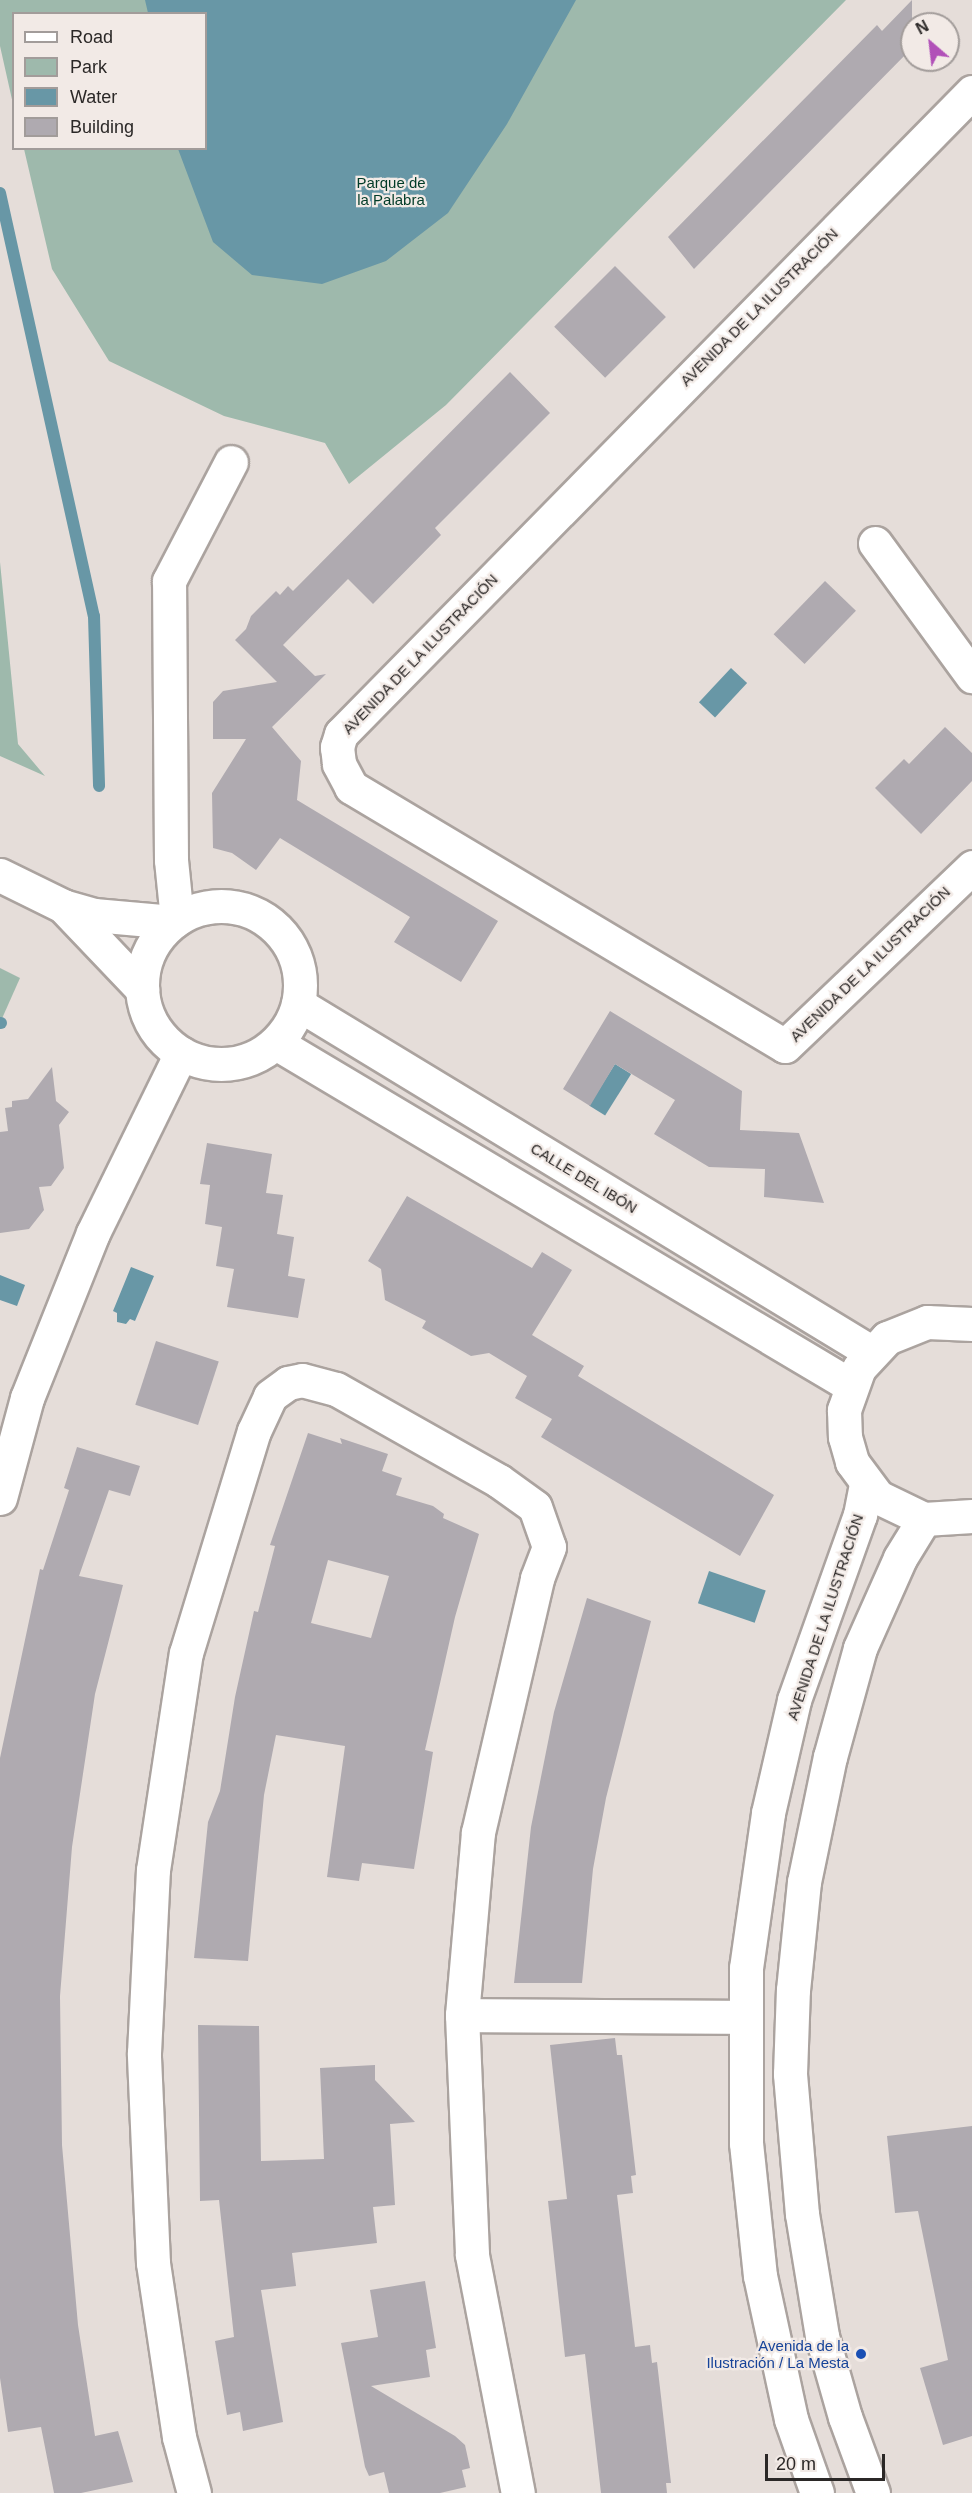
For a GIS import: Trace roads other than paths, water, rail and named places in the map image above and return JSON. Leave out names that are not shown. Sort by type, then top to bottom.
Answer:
[{"type":"street","name":"AVENIDA DE LA ILUSTRACIÓN","points":[[972,92],[341,734],[337,747],[339,764],[351,787],[785,1046],[972,867]]},
{"type":"street","points":[[175,921],[171,860],[169,581],[231,462]]},
{"type":"street","points":[[875,543],[972,676]]},
{"type":"street","points":[[0,876],[63,906],[94,915],[175,921]]},
{"type":"street","points":[[63,906],[142,989],[156,1030],[181,1053],[200,1061],[230,1063],[259,1054],[276,1042],[298,1004],[298,967],[281,933],[267,920],[232,906],[194,910],[175,921],[149,951],[142,989]]},
{"type":"street","name":"CALLE DEL IBÓN","points":[[298,1004],[871,1352]]},
{"type":"street","points":[[276,1042],[850,1384]]},
{"type":"street","points":[[0,1498],[27,1398],[93,1233],[181,1053]]},
{"type":"street","points":[[964,1317],[906,1328],[871,1352],[850,1384],[844,1410],[845,1437],[852,1462],[866,1485],[892,1507],[924,1519],[972,1516]]},
{"type":"street","points":[[194,2493],[179,2437],[153,2263],[144,2053],[153,1870],[186,1653],[254,1431],[270,1396],[288,1383],[314,1380],[336,1389],[500,1481],[535,1507],[549,1547],[537,1579],[478,1832],[462,2015],[472,2255],[518,2493]]},
{"type":"street","name":"AVENIDA DE LA ILUSTRACIÓN","points":[[816,2493],[791,2419],[760,2276],[746,2143],[744,2017],[746,1968],[768,1813],[792,1711],[853,1535],[866,1485]]},
{"type":"street","points":[[873,2493],[845,2417],[822,2336],[802,2214],[790,2074],[793,1990],[804,1882],[836,1735],[860,1648],[900,1558],[924,1519]]},
{"type":"street","points":[[462,2015],[744,2017]]},
{"type":"water","points":[[145,0],[576,0],[507,124],[448,213],[386,261],[322,284],[252,275],[213,242],[178,150],[207,150],[207,12],[148,12]]},
{"type":"water","points":[[731,668],[747,683],[715,717],[699,702]]},
{"type":"water","points":[[615,1064],[631,1074],[605,1116],[589,1106]]},
{"type":"water","points":[[131,1267],[154,1276],[135,1321],[130,1319],[126,1324],[117,1322],[117,1313],[113,1311]]},
{"type":"water","points":[[0,1275],[25,1285],[17,1306],[0,1300]]},
{"type":"water","points":[[709,1571],[766,1591],[755,1623],[698,1603]]},
{"type":"waterway","points":[[0,193],[94,616],[99,786]]},
{"type":"place","name":"Avenida de la Ilustración / La Mesta","points":[[861,2354]]},
{"type":"park label","name":"Parque de la Palabra","points":[[391,190]]}]
